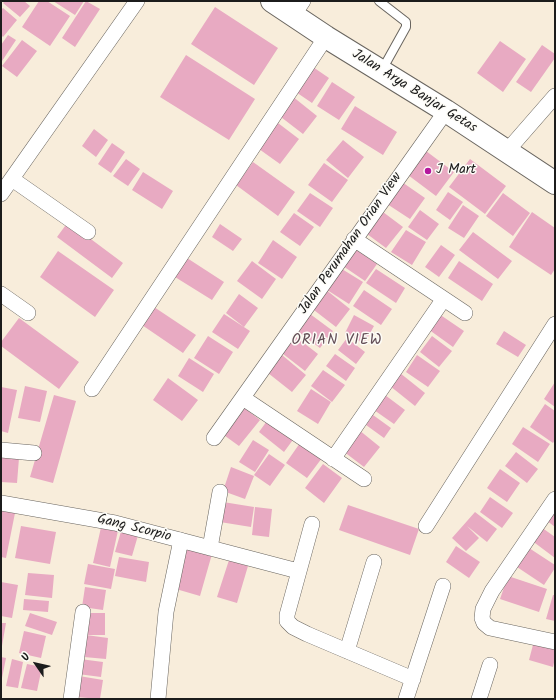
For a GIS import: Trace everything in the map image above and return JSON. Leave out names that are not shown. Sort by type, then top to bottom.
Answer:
[{"type":"highway","name":"Jalan Arya Banjar Getas","points":[[272,1],[299,8],[326,37],[446,111],[555,183]]},
{"type":"street","points":[[1,194],[137,1]]},
{"type":"street","points":[[92,389],[326,37]]},
{"type":"street","points":[[507,151],[555,96]]},
{"type":"street","name":"Jalan Perumahan Orian View","points":[[214,438],[446,111]]},
{"type":"street","points":[[12,179],[88,232]]},
{"type":"street","points":[[354,239],[443,300],[465,313]]},
{"type":"street","points":[[1,294],[28,313]]},
{"type":"street","points":[[333,459],[443,300]]},
{"type":"street","points":[[426,526],[555,324]]},
{"type":"street","points":[[243,398],[364,479]]},
{"type":"street","points":[[1,450],[34,453]]},
{"type":"street","points":[[210,548],[220,492]]},
{"type":"street","points":[[555,499],[492,591],[483,609],[482,618],[484,624],[490,628],[555,642]]},
{"type":"street","name":"Gang Scorpio","points":[[1,503],[115,523],[298,571]]},
{"type":"street","points":[[312,524],[298,571],[287,615],[287,621],[293,627],[307,634],[413,679]]},
{"type":"street","points":[[158,699],[166,612],[181,540]]},
{"type":"street","points":[[347,651],[374,562]]},
{"type":"street","points":[[406,699],[443,586]]},
{"type":"street","points":[[71,699],[83,612]]},
{"type":"street","points":[[479,699],[490,665]]},
{"type":"lane","points":[[379,1],[406,22],[406,27],[382,71]]},
{"type":"building","points":[[5,1],[24,1],[30,6],[20,17],[3,3]]},
{"type":"building","points":[[39,1],[47,1],[70,16],[50,46],[22,27]]},
{"type":"building","points":[[53,1],[84,1],[75,15]]},
{"type":"building","points":[[86,1],[100,9],[75,47],[62,38]]},
{"type":"building","points":[[215,7],[278,48],[254,85],[191,44]]},
{"type":"building","points":[[3,8],[17,20],[3,37],[1,35],[1,10]]},
{"type":"building","points":[[8,35],[16,40],[2,61],[1,45]]},
{"type":"building","points":[[22,40],[37,51],[17,77],[2,66]]},
{"type":"building","points":[[500,41],[526,59],[503,92],[477,73]]},
{"type":"building","points":[[542,45],[555,54],[555,58],[531,92],[516,82]]},
{"type":"building","points":[[186,55],[255,99],[229,140],[160,97]]},
{"type":"building","points":[[310,65],[329,78],[312,103],[293,90]]},
{"type":"building","points":[[332,82],[355,97],[339,120],[317,106]]},
{"type":"building","points":[[292,96],[317,116],[303,134],[277,114]]},
{"type":"building","points":[[355,106],[397,132],[383,155],[341,129]]},
{"type":"building","points":[[278,123],[299,139],[280,164],[259,149]]},
{"type":"building","points":[[94,129],[108,140],[96,157],[82,146]]},
{"type":"building","points":[[343,140],[364,157],[348,178],[326,160]]},
{"type":"building","points":[[112,143],[125,152],[111,173],[98,164]]},
{"type":"building","points":[[422,148],[454,172],[436,196],[404,172]]},
{"type":"building","points":[[126,159],[140,169],[128,186],[113,176]]},
{"type":"building","points":[[470,159],[506,186],[485,214],[449,187]]},
{"type":"building","points":[[253,162],[295,192],[278,216],[236,185]]},
{"type":"building","points":[[324,163],[348,180],[332,202],[308,185]]},
{"type":"building","points":[[143,172],[173,191],[162,209],[132,190]]},
{"type":"building","points":[[399,180],[425,198],[410,219],[384,202]]},
{"type":"building","points":[[448,192],[463,202],[450,220],[436,210]]},
{"type":"building","points":[[310,193],[333,208],[320,227],[297,211]]},
{"type":"building","points":[[503,193],[530,213],[513,236],[486,216]]},
{"type":"building","points":[[463,205],[479,216],[464,238],[448,228]]},
{"type":"building","points":[[379,209],[403,227],[386,248],[363,231]]},
{"type":"building","points":[[420,210],[439,224],[427,240],[408,227]]},
{"type":"building","points":[[532,212],[555,228],[555,269],[551,275],[509,247]]},
{"type":"building","points":[[294,213],[314,227],[300,246],[280,232]]},
{"type":"building","points":[[68,222],[123,263],[112,278],[57,237]]},
{"type":"building","points":[[220,224],[242,239],[233,251],[212,237]]},
{"type":"building","points":[[406,230],[426,242],[412,265],[391,252]]},
{"type":"building","points":[[473,232],[512,261],[498,279],[459,250]]},
{"type":"building","points":[[273,240],[297,257],[282,279],[258,263]]},
{"type":"building","points":[[441,245],[455,255],[439,277],[425,267]]},
{"type":"building","points":[[351,246],[377,264],[365,281],[340,264]]},
{"type":"building","points":[[58,251],[114,290],[95,317],[40,277]]},
{"type":"building","points":[[187,258],[224,282],[212,300],[175,277]]},
{"type":"building","points":[[252,261],[276,279],[262,299],[237,281]]},
{"type":"building","points":[[459,261],[493,284],[482,301],[448,278]]},
{"type":"building","points":[[337,266],[363,282],[349,304],[324,288]]},
{"type":"building","points":[[376,269],[405,288],[396,303],[366,283]]},
{"type":"building","points":[[325,289],[350,309],[336,327],[310,307]]},
{"type":"building","points":[[364,290],[392,309],[381,325],[353,306]]},
{"type":"building","points":[[239,294],[258,308],[244,327],[226,313]]},
{"type":"building","points":[[151,305],[196,335],[183,353],[139,323]]},
{"type":"building","points":[[306,311],[333,331],[320,348],[293,328]]},
{"type":"building","points":[[224,314],[250,331],[238,349],[212,332]]},
{"type":"building","points":[[439,314],[464,331],[453,347],[428,329]]},
{"type":"building","points":[[354,315],[374,326],[364,344],[345,333]]},
{"type":"building","points":[[19,318],[79,362],[59,389],[1,346],[1,342]]},
{"type":"building","points":[[504,331],[526,345],[518,357],[496,344]]},
{"type":"building","points":[[291,333],[318,354],[305,371],[278,350]]},
{"type":"building","points":[[208,336],[233,352],[219,374],[194,358]]},
{"type":"building","points":[[432,336],[452,351],[439,367],[420,352]]},
{"type":"building","points":[[347,338],[365,352],[356,364],[338,350]]},
{"type":"building","points":[[335,354],[355,368],[346,381],[326,366]]},
{"type":"building","points":[[282,355],[306,375],[292,392],[268,373]]},
{"type":"building","points":[[417,355],[440,371],[428,387],[406,372]]},
{"type":"building","points":[[189,358],[214,374],[203,392],[178,376]]},
{"type":"building","points":[[323,370],[345,385],[332,402],[311,386]]},
{"type":"building","points":[[400,373],[425,393],[415,406],[390,386]]},
{"type":"building","points":[[168,378],[198,400],[182,421],[153,400]]},
{"type":"building","points":[[555,382],[555,407],[544,399]]},
{"type":"building","points":[[25,386],[47,391],[40,422],[18,418]]},
{"type":"building","points":[[1,387],[17,390],[8,433],[1,431]]},
{"type":"building","points":[[311,389],[331,402],[318,424],[297,411]]},
{"type":"building","points":[[54,395],[76,401],[53,483],[30,477]]},
{"type":"building","points":[[385,395],[405,410],[394,424],[374,410]]},
{"type":"building","points":[[545,404],[555,411],[555,440],[553,443],[530,427]]},
{"type":"building","points":[[242,406],[260,420],[239,446],[221,433]]},
{"type":"building","points":[[373,415],[391,428],[384,438],[366,425]]},
{"type":"building","points":[[269,418],[295,437],[284,452],[259,432]]},
{"type":"building","points":[[523,427],[550,444],[538,462],[512,444]]},
{"type":"building","points":[[359,430],[380,447],[364,467],[343,451]]},
{"type":"building","points":[[253,440],[269,450],[255,472],[239,462]]},
{"type":"building","points":[[300,443],[322,458],[307,478],[286,463]]},
{"type":"building","points":[[516,452],[538,469],[527,483],[505,466]]},
{"type":"building","points":[[269,454],[285,465],[270,486],[254,475]]},
{"type":"building","points":[[1,457],[19,458],[17,483],[1,482]]},
{"type":"building","points":[[323,464],[342,478],[324,503],[305,488]]},
{"type":"building","points":[[231,467],[254,476],[245,499],[223,491]]},
{"type":"building","points":[[500,469],[520,483],[507,502],[487,488]]},
{"type":"building","points":[[490,497],[513,513],[502,528],[480,512]]},
{"type":"building","points":[[223,502],[254,507],[251,527],[220,522]]},
{"type":"building","points":[[348,505],[419,529],[410,555],[339,530]]},
{"type":"building","points":[[255,507],[272,509],[269,537],[252,535]]},
{"type":"building","points":[[555,507],[555,527],[546,520]]},
{"type":"building","points":[[1,510],[15,513],[6,558],[1,557]]},
{"type":"building","points":[[475,512],[497,529],[487,542],[467,526],[479,538],[466,551],[452,538]]},
{"type":"building","points":[[102,523],[119,526],[110,567],[93,563]]},
{"type":"building","points":[[21,526],[56,532],[50,564],[15,558]]},
{"type":"building","points":[[541,527],[555,537],[555,558],[531,540]]},
{"type":"building","points":[[122,528],[139,532],[132,556],[115,552]]},
{"type":"building","points":[[456,546],[480,562],[469,578],[446,562]]},
{"type":"building","points":[[187,548],[212,554],[200,596],[176,589]]},
{"type":"building","points":[[529,548],[555,565],[555,568],[544,585],[517,567]]},
{"type":"building","points":[[119,557],[149,562],[146,582],[115,576]]},
{"type":"building","points":[[229,560],[248,566],[237,603],[217,597]]},
{"type":"building","points":[[88,564],[115,569],[111,589],[84,584]]},
{"type":"building","points":[[28,573],[54,575],[52,598],[25,595]]},
{"type":"building","points":[[508,576],[547,589],[539,612],[500,599]]},
{"type":"building","points":[[1,582],[18,585],[12,618],[1,616]]},
{"type":"building","points":[[85,587],[106,590],[103,610],[82,607]]},
{"type":"building","points":[[553,595],[555,595],[555,621],[546,619]]},
{"type":"building","points":[[24,599],[49,601],[48,612],[23,610]]},
{"type":"building","points":[[30,613],[57,622],[52,635],[25,626]]},
{"type":"building","points":[[87,613],[105,613],[105,635],[86,635]]},
{"type":"building","points":[[1,623],[6,623],[2,646],[1,646]]},
{"type":"building","points":[[24,631],[46,636],[41,658],[19,653]]},
{"type":"building","points":[[86,635],[108,638],[106,659],[84,657]]},
{"type":"building","points":[[534,641],[555,647],[553,667],[529,660]]},
{"type":"building","points":[[1,657],[6,658],[2,678],[1,678]]},
{"type":"building","points":[[12,659],[23,662],[18,688],[6,686]]},
{"type":"building","points":[[80,659],[103,662],[101,677],[78,674]]},
{"type":"building","points":[[27,664],[42,667],[37,691],[21,688]]},
{"type":"building","points":[[79,676],[103,680],[100,699],[76,697]]},
{"type":"place","name":"J Mart","points":[[428,171]]},
{"type":"district","name":"ORIAN VIEW","points":[[337,341]]}]
